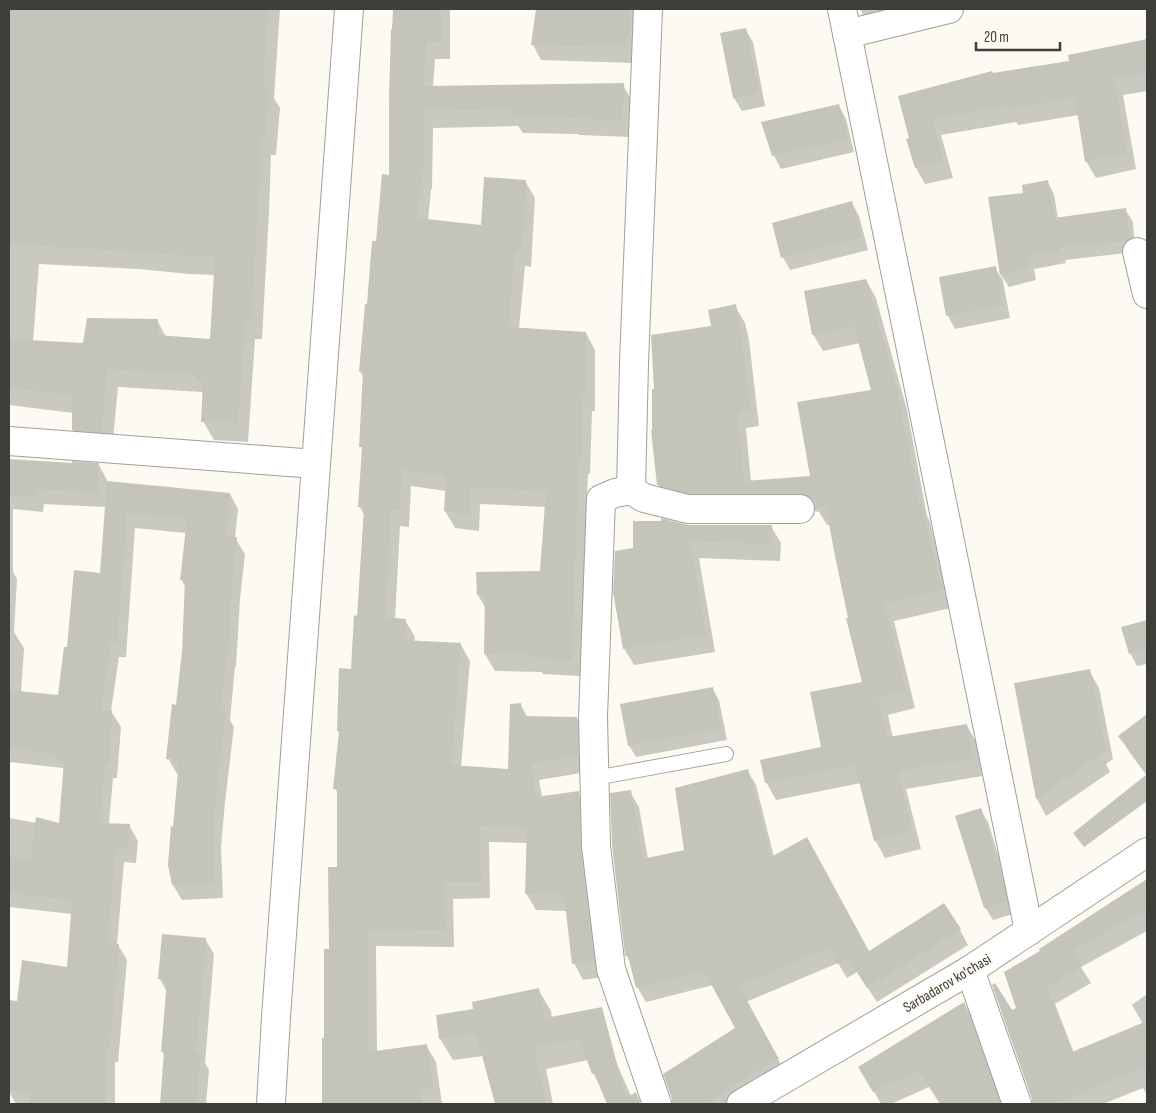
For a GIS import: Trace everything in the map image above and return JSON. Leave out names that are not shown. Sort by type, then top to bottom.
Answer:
[{"type":"street","points":[[271,1104],[349,9]]},
{"type":"street","points":[[632,490],[634,363],[648,9]]},
{"type":"street","points":[[949,9],[844,21],[1029,931]]},
{"type":"street","points":[[1138,252],[1147,294]]},
{"type":"street","points":[[9,441],[316,464]]},
{"type":"street","points":[[657,1104],[611,969],[596,846],[594,717],[601,499],[615,493],[632,490],[644,498],[688,509],[800,509]]},
{"type":"street","name":"Sarbadarov ko'chasi","points":[[740,1104],[970,970],[1147,852]]},
{"type":"street","points":[[970,970],[1017,1104]]},
{"type":"lane","points":[[595,778],[726,754]]},
{"type":"building","points":[[9,9],[268,9],[263,87],[269,87],[265,137],[261,136],[251,321],[245,320],[238,423],[201,422],[203,381],[195,380],[195,374],[107,369],[102,432],[72,430],[72,395],[9,388],[9,339],[83,343],[87,318],[158,319],[157,335],[210,339],[215,256],[9,244]]},
{"type":"building","points":[[393,9],[441,9],[441,42],[426,42],[424,86],[624,83],[622,120],[568,117],[512,117],[512,109],[424,111],[424,172],[422,172],[417,218],[481,225],[484,177],[526,180],[522,250],[515,250],[508,327],[586,332],[586,395],[582,395],[581,457],[579,457],[571,660],[532,658],[532,655],[484,654],[485,595],[477,595],[476,572],[540,571],[546,491],[471,487],[470,515],[444,511],[446,476],[402,470],[400,510],[391,510],[385,617],[406,619],[404,640],[461,643],[451,765],[508,769],[510,704],[521,703],[523,716],[577,717],[578,755],[531,764],[536,797],[579,791],[580,848],[594,960],[572,964],[564,895],[525,894],[527,827],[480,826],[481,882],[444,882],[445,930],[367,929],[368,1052],[427,1044],[433,1087],[420,1089],[423,1104],[322,1104],[324,949],[329,949],[328,867],[337,867],[337,789],[333,789],[339,731],[337,731],[339,668],[351,669],[354,615],[357,616],[364,508],[358,507],[362,447],[359,447],[363,372],[359,372],[372,241],[376,241],[382,174],[389,175],[389,99]]},
{"type":"building","points":[[536,9],[630,9],[629,37],[625,37],[625,47],[531,45]]},
{"type":"building","points":[[746,28],[759,93],[733,98],[720,33]]},
{"type":"building","points":[[1147,39],[1147,73],[1114,78],[1127,153],[1085,162],[1075,98],[1007,109],[1006,106],[932,119],[944,161],[915,168],[906,139],[909,138],[898,96],[992,71],[993,73],[1069,61],[1068,55]]},
{"type":"building","points":[[839,104],[848,139],[772,156],[761,122]]},
{"type":"building","points":[[1048,180],[1054,218],[1126,208],[1129,239],[1126,241],[1059,247],[1059,251],[1027,256],[1030,267],[1000,275],[988,197],[1023,193],[1022,185]]},
{"type":"building","points":[[852,201],[862,237],[781,258],[772,223]]},
{"type":"building","points":[[996,266],[1003,305],[946,316],[939,277]]},
{"type":"building","points":[[866,279],[897,390],[919,503],[921,503],[942,590],[885,604],[906,691],[878,698],[888,737],[967,724],[973,759],[897,771],[912,831],[874,841],[855,765],[765,783],[760,760],[821,747],[810,692],[862,682],[846,618],[848,618],[826,507],[816,508],[814,498],[811,499],[807,495],[800,493],[690,493],[657,485],[651,430],[652,389],[654,389],[651,335],[711,326],[708,310],[736,304],[750,409],[737,411],[744,481],[810,476],[797,402],[871,390],[854,326],[812,335],[804,291]]},
{"type":"building","points":[[9,459],[99,463],[98,492],[36,489],[35,497],[9,495]]},
{"type":"building","points":[[107,481],[230,493],[226,536],[237,537],[228,652],[221,710],[226,710],[213,832],[214,883],[172,885],[168,865],[179,760],[166,759],[172,704],[176,705],[182,651],[185,580],[180,580],[187,519],[127,513],[117,642],[111,642],[101,710],[112,710],[109,763],[105,763],[100,823],[130,824],[128,848],[116,847],[107,943],[119,944],[110,1047],[107,1047],[106,1104],[29,1104],[30,1093],[9,1091],[9,1000],[17,1001],[22,960],[67,967],[72,900],[9,893],[9,856],[31,860],[36,817],[59,823],[64,761],[57,760],[57,754],[9,748],[9,690],[58,695],[64,647],[67,647],[74,570],[100,573]]},
{"type":"building","points":[[661,518],[688,525],[772,525],[771,544],[690,541],[706,635],[623,649],[613,592],[615,551],[633,548],[633,521],[661,521]]},
{"type":"building","points":[[1147,620],[1147,649],[1129,654],[1121,627]]},
{"type":"building","points":[[1090,669],[1106,751],[1036,799],[1014,683]]},
{"type":"building","points":[[713,687],[721,728],[628,746],[620,704]]},
{"type":"building","points":[[1147,714],[1147,774],[1118,736]]},
{"type":"building","points":[[748,769],[771,857],[807,837],[869,951],[944,903],[961,929],[867,988],[848,958],[837,964],[829,948],[739,986],[779,1059],[761,1068],[706,1104],[672,1104],[663,1074],[735,1028],[704,971],[636,988],[628,956],[625,956],[612,845],[610,793],[631,790],[643,859],[684,850],[675,788]]},
{"type":"building","points":[[1147,774],[1147,801],[1084,847],[1073,833]]},
{"type":"building","points":[[981,808],[1002,876],[1007,901],[984,908],[955,816]]},
{"type":"building","points":[[1147,879],[1147,910],[1073,950],[1082,966],[1047,987],[1072,1052],[1147,1021],[1147,1066],[1054,1104],[1032,1104],[1032,1099],[992,985],[995,983],[1012,1010],[1016,1008],[1004,972],[1040,951],[1039,949]]},
{"type":"building","points":[[162,934],[206,938],[196,1053],[201,1054],[196,1104],[160,1104],[164,1052],[161,1052],[167,980],[158,979]]},
{"type":"building","points":[[539,988],[545,1018],[602,1007],[626,1098],[636,1092],[641,1104],[607,1104],[594,1073],[592,1074],[579,1038],[534,1047],[546,1104],[495,1104],[476,1033],[439,1039],[436,1015],[473,1009],[472,1002]]},
{"type":"building","points":[[964,1002],[1001,1104],[942,1104],[918,1071],[873,1092],[858,1067]]}]
